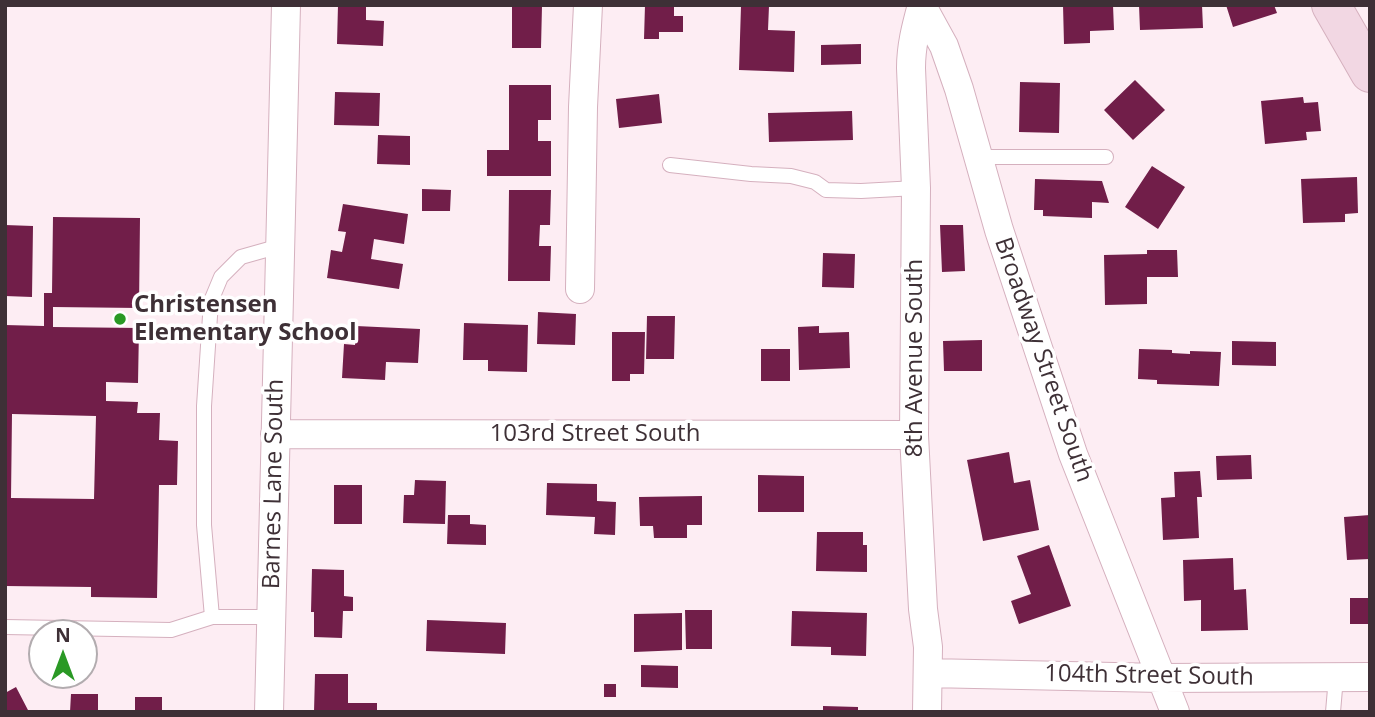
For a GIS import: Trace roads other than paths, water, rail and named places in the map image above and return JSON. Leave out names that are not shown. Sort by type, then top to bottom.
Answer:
[{"type":"main road","points":[[1331,5],[1370,73]]},
{"type":"street","name":"Barnes Lane South","points":[[270,712],[286,5]]},
{"type":"street","points":[[580,289],[583,107],[588,5]]},
{"type":"street","name":"Broadway Street South","points":[[922,6],[944,46],[959,89],[999,230],[1073,454],[1175,712]]},
{"type":"street","name":"8th Avenue South","points":[[922,6],[911,52],[916,188],[914,435],[923,609],[928,646],[927,712]]},
{"type":"street","name":"103rd Street South","points":[[275,434],[914,435]]},
{"type":"street","name":"104th Street South","points":[[928,673],[1161,678],[1370,677]]},
{"type":"lane","points":[[978,158],[1107,158]]},
{"type":"lane","points":[[670,165],[791,176],[815,182],[826,190],[916,188]]},
{"type":"lane","points":[[212,617],[204,525],[204,406],[211,301],[221,277],[241,257],[280,246]]},
{"type":"lane","points":[[5,627],[172,630],[212,617],[271,617]]},
{"type":"lane","points":[[1333,712],[1336,677]]},
{"type":"place","name":"Christensen Elementary School","points":[[120,319]]}]
